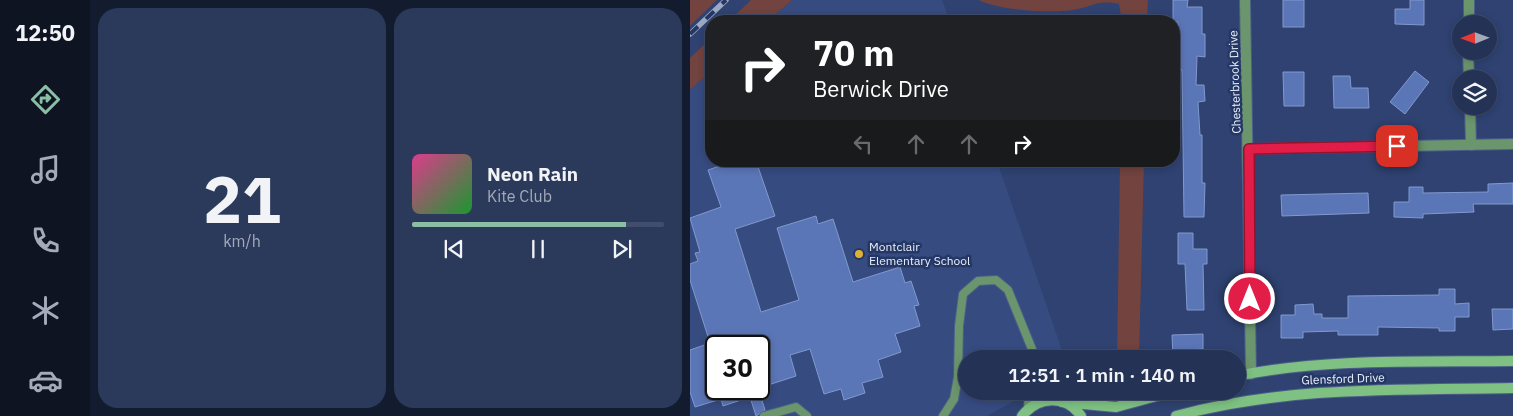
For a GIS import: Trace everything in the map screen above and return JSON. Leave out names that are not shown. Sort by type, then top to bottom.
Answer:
[{"type":"main road","name":"Glensford Drive","points":[[1246,375],[1341,364],[1513,361]]},
{"type":"main road","name":"Glensford Drive","points":[[1176,416],[1240,401],[1287,394],[1376,390],[1513,388]]},
{"type":"main road","points":[[1025,412],[1047,400]]},
{"type":"main road","points":[[1061,400],[1072,406],[1081,416]]},
{"type":"main road","points":[[1070,400],[1116,407],[1142,400]]},
{"type":"street","name":"Chesterbrook Drive","points":[[1245,0],[1249,149],[1251,374]]},
{"type":"street","points":[[1469,0],[1469,15]]},
{"type":"street","points":[[1470,115],[1470,145]]},
{"type":"street","points":[[1249,149],[1513,144]]},
{"type":"lane","points":[[959,350],[963,294],[978,281],[996,280],[1008,290],[1029,350]]},
{"type":"lane","points":[[943,416],[954,399],[958,378]]},
{"type":"lane","points":[[764,416],[796,407],[807,416]]},
{"type":"shaded area","points":[[690,0],[717,0],[690,26]]},
{"type":"shaded area","points":[[751,0],[792,0],[775,15],[735,15]]},
{"type":"shaded area","points":[[792,0],[942,0],[948,15],[775,15]]},
{"type":"shaded area","points":[[979,0],[1148,0],[1147,15],[1121,15],[1119,4],[1112,3],[1101,3],[1078,9],[1056,11],[1013,9],[988,4]]},
{"type":"shaded area","points":[[705,44],[705,76],[690,90],[690,58]]},
{"type":"shaded area","name":"Montclair Elementary School","points":[[705,76],[705,167],[999,167],[1062,350],[958,350],[958,400],[1016,400],[987,416],[690,416],[690,90]]},
{"type":"shaded area","points":[[1120,167],[1144,167],[1139,350],[1117,350]]},
{"type":"building","points":[[1173,0],[1188,0],[1187,7],[1202,7],[1202,34],[1205,34],[1205,57],[1197,56],[1196,85],[1204,85],[1205,101],[1198,102],[1200,135],[1202,135],[1202,183],[1205,183],[1204,217],[1184,217],[1180,15],[1173,15]]},
{"type":"building","points":[[1283,0],[1304,0],[1304,27],[1283,27]]},
{"type":"building","points":[[1410,0],[1424,0],[1424,25],[1395,24],[1395,9],[1410,9]]},
{"type":"building","points":[[1415,71],[1429,82],[1405,114],[1390,102]]},
{"type":"building","points":[[1283,72],[1304,72],[1304,106],[1284,106]]},
{"type":"building","points":[[1333,76],[1350,76],[1351,88],[1368,88],[1369,108],[1334,108]]},
{"type":"building","points":[[717,167],[758,167],[775,216],[735,229],[761,312],[799,300],[777,228],[816,216],[818,224],[833,219],[853,282],[900,267],[905,283],[911,281],[919,305],[914,306],[920,326],[895,334],[901,352],[878,360],[883,377],[862,383],[865,393],[844,400],[841,389],[824,394],[810,349],[790,355],[796,376],[770,384],[770,335],[707,335],[690,280],[690,264],[698,261],[695,253],[700,252],[690,218],[721,207],[708,170]]},
{"type":"building","points":[[1513,183],[1513,204],[1473,204],[1474,212],[1423,214],[1423,218],[1394,217],[1394,202],[1409,202],[1409,187],[1423,187],[1423,193],[1488,192],[1488,184]]},
{"type":"building","points":[[1368,193],[1369,213],[1282,216],[1281,195]]},
{"type":"building","points":[[1178,233],[1193,233],[1193,249],[1207,249],[1207,264],[1203,264],[1204,310],[1187,310],[1185,264],[1178,264]]},
{"type":"building","points":[[1439,289],[1455,289],[1455,304],[1469,303],[1469,317],[1455,317],[1455,331],[1439,331],[1439,328],[1378,327],[1378,335],[1338,335],[1338,331],[1303,332],[1303,338],[1281,338],[1281,315],[1295,315],[1295,305],[1313,304],[1314,314],[1322,314],[1322,318],[1348,318],[1348,296],[1439,295]]},
{"type":"building","points":[[1492,309],[1513,309],[1513,329],[1493,330]]},
{"type":"building","points":[[1203,334],[1203,349],[1173,350],[1172,335]]},
{"type":"building","points":[[705,345],[705,400],[718,400],[695,407],[690,392],[690,350]]},
{"type":"building","points":[[721,400],[741,400],[723,406]]},
{"type":"building","points":[[751,400],[762,400],[765,410],[756,416]]},
{"type":"railway","points":[[710,15],[726,0]]},
{"type":"railway","points":[[690,34],[705,20]]},
{"type":"place","name":"Montclair Elementary School","points":[[859,254]]},
{"type":"route","points":[[1250,299],[1249,149],[1397,146]]}]
